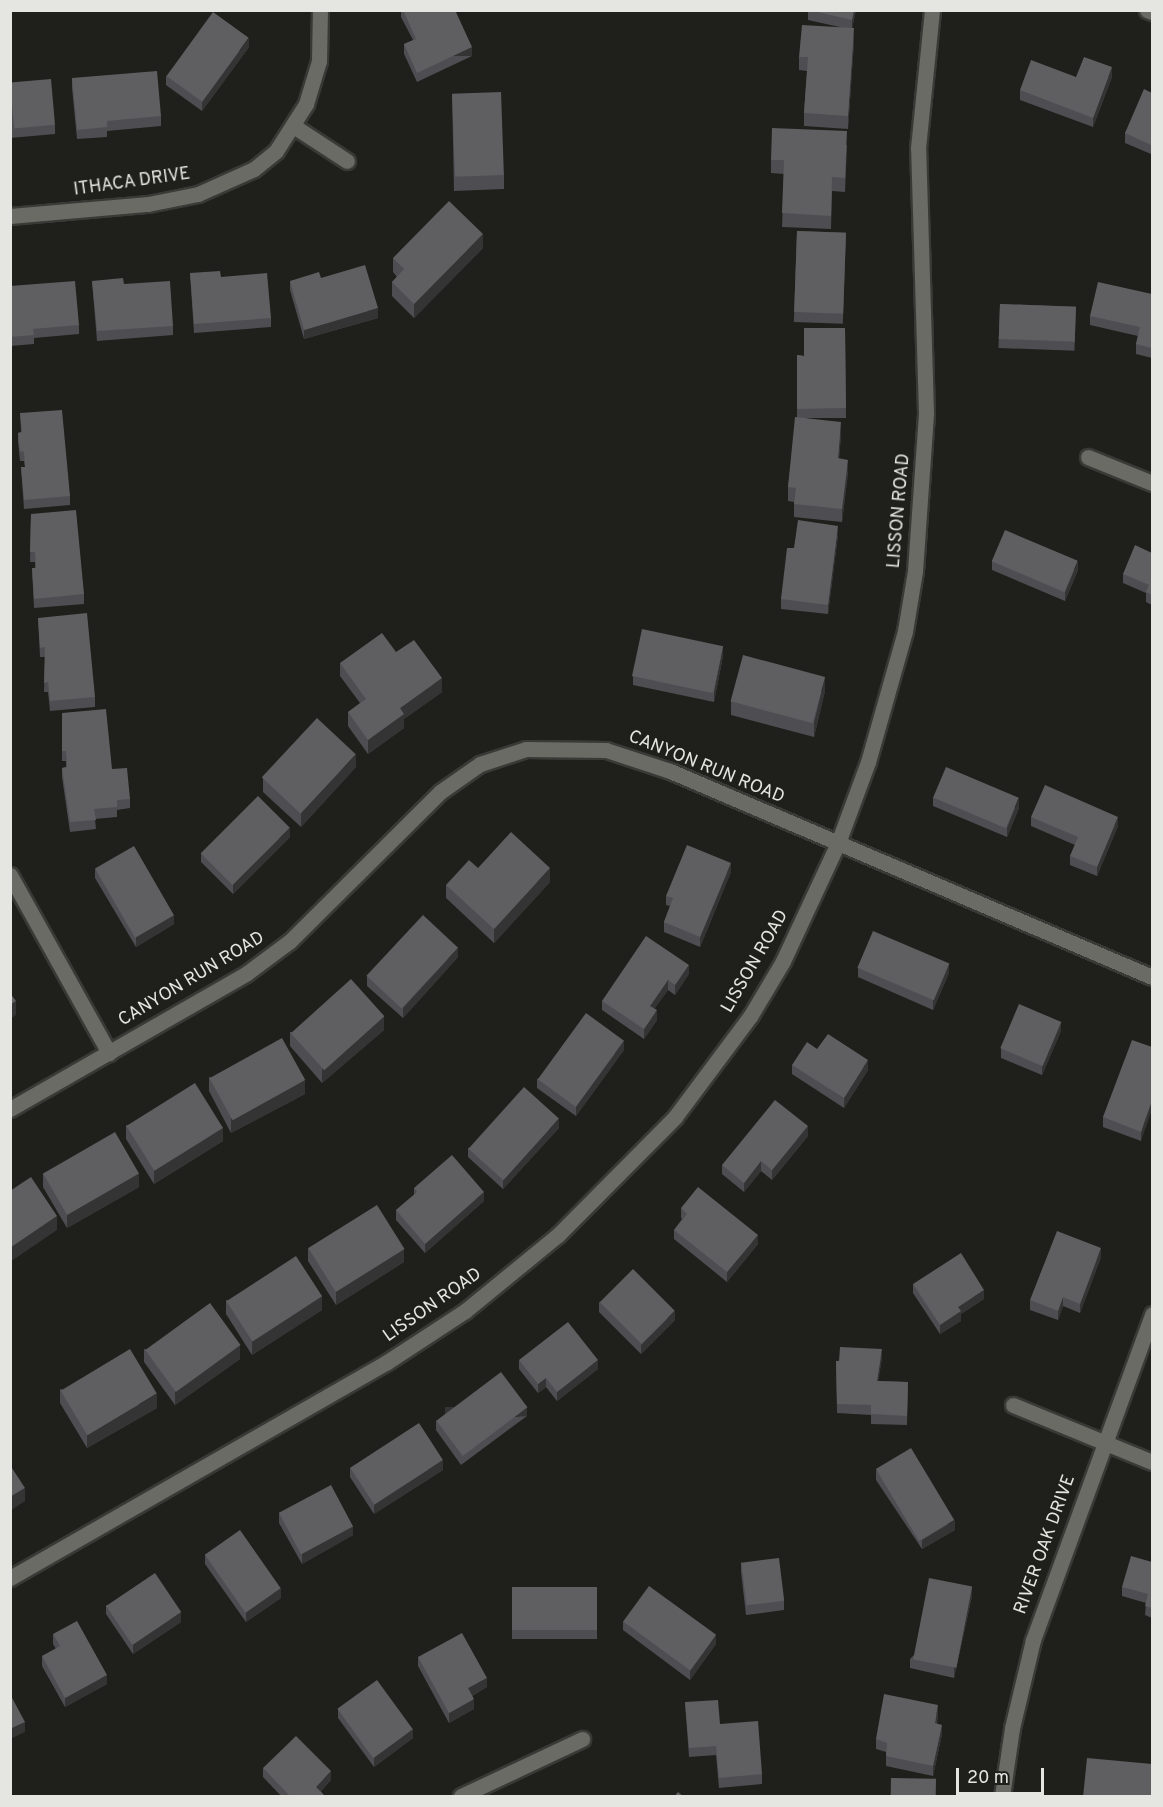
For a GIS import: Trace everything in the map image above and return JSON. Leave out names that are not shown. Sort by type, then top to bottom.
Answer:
[{"type":"street","name":"ITHACA DRIVE","points":[[10,216],[148,204],[198,194],[254,169],[295,127],[306,104],[319,61],[320,10]]},
{"type":"street","name":"LISSON ROAD","points":[[10,1578],[387,1362],[465,1311],[558,1235],[606,1192],[704,1082],[783,961],[838,843],[868,762],[905,631],[915,571],[926,413],[918,148],[932,10]]},
{"type":"street","points":[[1147,10],[1152,12]]},
{"type":"street","points":[[295,127],[346,161]]},
{"type":"street","points":[[1088,457],[1152,483]]},
{"type":"street","name":"CANYON RUN ROAD","points":[[10,1109],[247,973],[290,941],[440,792],[480,764],[506,753],[563,747],[606,750],[670,771],[1152,977]]},
{"type":"street","points":[[10,874],[109,1053]]},
{"type":"street","name":"RIVER OAK DRIVE","points":[[1002,1797],[1012,1728],[1033,1640],[1152,1314]]},
{"type":"street","points":[[1013,1405],[1152,1462]]},
{"type":"street","points":[[461,1797],[582,1739]]},
{"type":"building","points":[[403,10],[455,10],[472,47],[417,73],[404,44],[416,39]]},
{"type":"building","points":[[809,10],[854,10],[852,20]]},
{"type":"building","points":[[213,12],[249,38],[202,102],[167,76]]},
{"type":"building","points":[[802,25],[854,28],[848,116],[804,113],[808,57],[799,57]]},
{"type":"building","points":[[1084,57],[1112,67],[1093,118],[1020,90],[1031,60],[1076,77]]},
{"type":"building","points":[[157,71],[161,116],[107,121],[107,127],[77,130],[72,78]]},
{"type":"building","points":[[51,79],[55,125],[14,128],[10,83]]},
{"type":"building","points":[[1144,89],[1152,93],[1151,145],[1125,133]]},
{"type":"building","points":[[501,92],[504,175],[455,177],[452,94]]},
{"type":"building","points":[[772,128],[847,131],[845,178],[832,177],[831,216],[782,213],[784,160],[771,160]]},
{"type":"building","points":[[449,201],[483,234],[414,304],[392,282],[404,269],[393,258]]},
{"type":"building","points":[[797,231],[846,233],[843,314],[794,312]]},
{"type":"building","points":[[365,265],[378,308],[304,330],[290,281],[319,272],[321,278]]},
{"type":"building","points":[[220,271],[221,277],[267,273],[271,318],[194,324],[190,273]]},
{"type":"building","points":[[123,278],[124,284],[170,281],[173,326],[97,331],[92,281]]},
{"type":"building","points":[[75,281],[79,325],[33,329],[34,335],[10,337],[10,286]]},
{"type":"building","points":[[1098,282],[1152,294],[1152,348],[1136,344],[1140,327],[1090,316]]},
{"type":"building","points":[[1000,304],[1076,307],[1075,342],[999,339]]},
{"type":"building","points":[[804,328],[845,328],[846,408],[797,409],[797,355],[804,356]]},
{"type":"building","points":[[62,410],[70,496],[24,500],[21,467],[25,467],[24,452],[20,451],[18,433],[22,432],[20,413]]},
{"type":"building","points":[[795,417],[841,422],[838,458],[848,460],[842,509],[794,504],[796,488],[788,487]]},
{"type":"building","points":[[76,510],[84,594],[34,599],[32,568],[36,568],[35,552],[30,552],[31,514]]},
{"type":"building","points":[[798,520],[838,526],[828,605],[781,599],[787,548],[794,548]]},
{"type":"building","points":[[1005,530],[1078,561],[1064,592],[992,561]]},
{"type":"building","points":[[1135,545],[1152,553],[1152,595],[1146,592],[1149,585],[1123,574]]},
{"type":"building","points":[[87,613],[95,697],[50,701],[48,682],[44,683],[45,647],[40,648],[38,618]]},
{"type":"building","points":[[642,629],[723,646],[713,693],[632,676]]},
{"type":"building","points":[[382,633],[396,652],[414,640],[442,678],[400,708],[404,714],[368,740],[348,712],[366,699],[340,663]]},
{"type":"building","points":[[743,655],[825,677],[813,723],[731,701]]},
{"type":"building","points":[[106,709],[112,769],[127,768],[130,799],[117,800],[117,807],[94,809],[96,820],[70,822],[62,768],[67,767],[66,751],[62,751],[62,713]]},
{"type":"building","points":[[317,718],[356,754],[301,813],[262,777]]},
{"type":"building","points":[[946,767],[1019,798],[1006,828],[933,797]]},
{"type":"building","points":[[1045,785],[1118,817],[1097,867],[1070,856],[1078,837],[1031,817]]},
{"type":"building","points":[[258,796],[290,828],[233,885],[201,853]]},
{"type":"building","points":[[511,832],[550,868],[494,929],[446,885],[469,860],[478,868]]},
{"type":"building","points":[[687,845],[731,863],[700,937],[664,922],[673,898],[666,896]]},
{"type":"building","points":[[134,846],[174,915],[135,938],[95,868]]},
{"type":"building","points":[[423,915],[458,948],[401,1008],[366,976]]},
{"type":"building","points":[[873,931],[949,963],[934,1000],[857,968]]},
{"type":"building","points":[[646,936],[689,965],[675,985],[668,980],[650,1006],[657,1010],[644,1029],[602,1001]]},
{"type":"building","points":[[351,979],[384,1016],[324,1070],[291,1033]]},
{"type":"building","points":[[10,993],[16,1001],[10,1005]]},
{"type":"building","points":[[1019,1004],[1061,1022],[1043,1066],[1000,1048]]},
{"type":"building","points":[[586,1013],[624,1041],[576,1107],[538,1079]]},
{"type":"building","points":[[828,1034],[868,1060],[844,1098],[792,1065],[807,1042],[817,1049]]},
{"type":"building","points":[[282,1038],[305,1080],[233,1120],[209,1078]]},
{"type":"building","points":[[1132,1040],[1152,1047],[1152,1101],[1141,1132],[1103,1117]]},
{"type":"building","points":[[195,1083],[223,1128],[154,1171],[126,1126]]},
{"type":"building","points":[[524,1087],[559,1118],[503,1180],[468,1149]]},
{"type":"building","points":[[775,1100],[808,1126],[772,1170],[761,1161],[744,1183],[722,1165]]},
{"type":"building","points":[[115,1132],[139,1174],[67,1215],[43,1174]]},
{"type":"building","points":[[452,1155],[484,1192],[425,1244],[396,1210],[417,1192],[414,1188]]},
{"type":"building","points":[[31,1177],[57,1216],[10,1248],[10,1191]]},
{"type":"building","points":[[698,1187],[758,1235],[727,1272],[674,1230],[687,1214],[681,1208]]},
{"type":"building","points":[[377,1205],[405,1249],[336,1292],[308,1248]]},
{"type":"building","points":[[1057,1231],[1101,1248],[1080,1304],[1063,1297],[1058,1311],[1030,1300]]},
{"type":"building","points":[[961,1253],[984,1290],[958,1307],[961,1311],[940,1325],[913,1284]]},
{"type":"building","points":[[296,1256],[322,1296],[253,1341],[226,1301]]},
{"type":"building","points":[[633,1269],[675,1311],[641,1344],[600,1302]]},
{"type":"building","points":[[210,1303],[241,1345],[176,1392],[145,1350]]},
{"type":"building","points":[[568,1322],[598,1360],[557,1392],[546,1378],[538,1384],[519,1360]]},
{"type":"building","points":[[840,1347],[882,1349],[877,1381],[908,1382],[907,1416],[871,1414],[871,1405],[837,1404],[836,1361],[839,1361]]},
{"type":"building","points":[[130,1349],[157,1394],[87,1435],[61,1391]]},
{"type":"building","points":[[501,1372],[527,1407],[463,1456],[436,1421]]},
{"type":"building","points":[[419,1423],[443,1460],[374,1505],[350,1468]]},
{"type":"building","points":[[911,1448],[954,1520],[919,1541],[876,1469]]},
{"type":"building","points":[[10,1465],[25,1488],[10,1497]]},
{"type":"building","points":[[331,1485],[353,1526],[301,1554],[279,1513]]},
{"type":"building","points":[[240,1530],[281,1588],[246,1613],[205,1555]]},
{"type":"building","points":[[1131,1556],[1152,1562],[1152,1608],[1145,1606],[1148,1594],[1122,1587]]},
{"type":"building","points":[[779,1558],[784,1601],[747,1605],[741,1563]]},
{"type":"building","points":[[155,1573],[181,1612],[132,1645],[106,1606]]},
{"type":"building","points":[[929,1578],[972,1586],[956,1668],[913,1659]]},
{"type":"building","points":[[649,1586],[716,1635],[690,1670],[623,1622]]},
{"type":"building","points":[[512,1587],[597,1587],[597,1630],[512,1630]]},
{"type":"building","points":[[77,1621],[107,1675],[65,1698],[42,1656],[60,1646],[53,1634]]},
{"type":"building","points":[[462,1633],[487,1678],[468,1688],[474,1699],[449,1713],[418,1657]]},
{"type":"building","points":[[377,1680],[413,1729],[373,1758],[337,1709]]},
{"type":"building","points":[[10,1694],[25,1722],[10,1729]]},
{"type":"building","points":[[884,1694],[938,1705],[935,1723],[942,1725],[933,1766],[886,1756],[887,1743],[876,1739]]},
{"type":"building","points":[[718,1700],[720,1724],[758,1721],[762,1774],[719,1778],[716,1746],[689,1748],[685,1702]]},
{"type":"building","points":[[296,1736],[331,1771],[316,1787],[324,1795],[322,1797],[291,1797],[263,1768]]},
{"type":"building","points":[[1087,1758],[1152,1764],[1152,1797],[1083,1797]]},
{"type":"building","points":[[891,1778],[936,1779],[936,1796],[891,1796]]},
{"type":"building","points":[[678,1792],[684,1797],[674,1797]]}]
